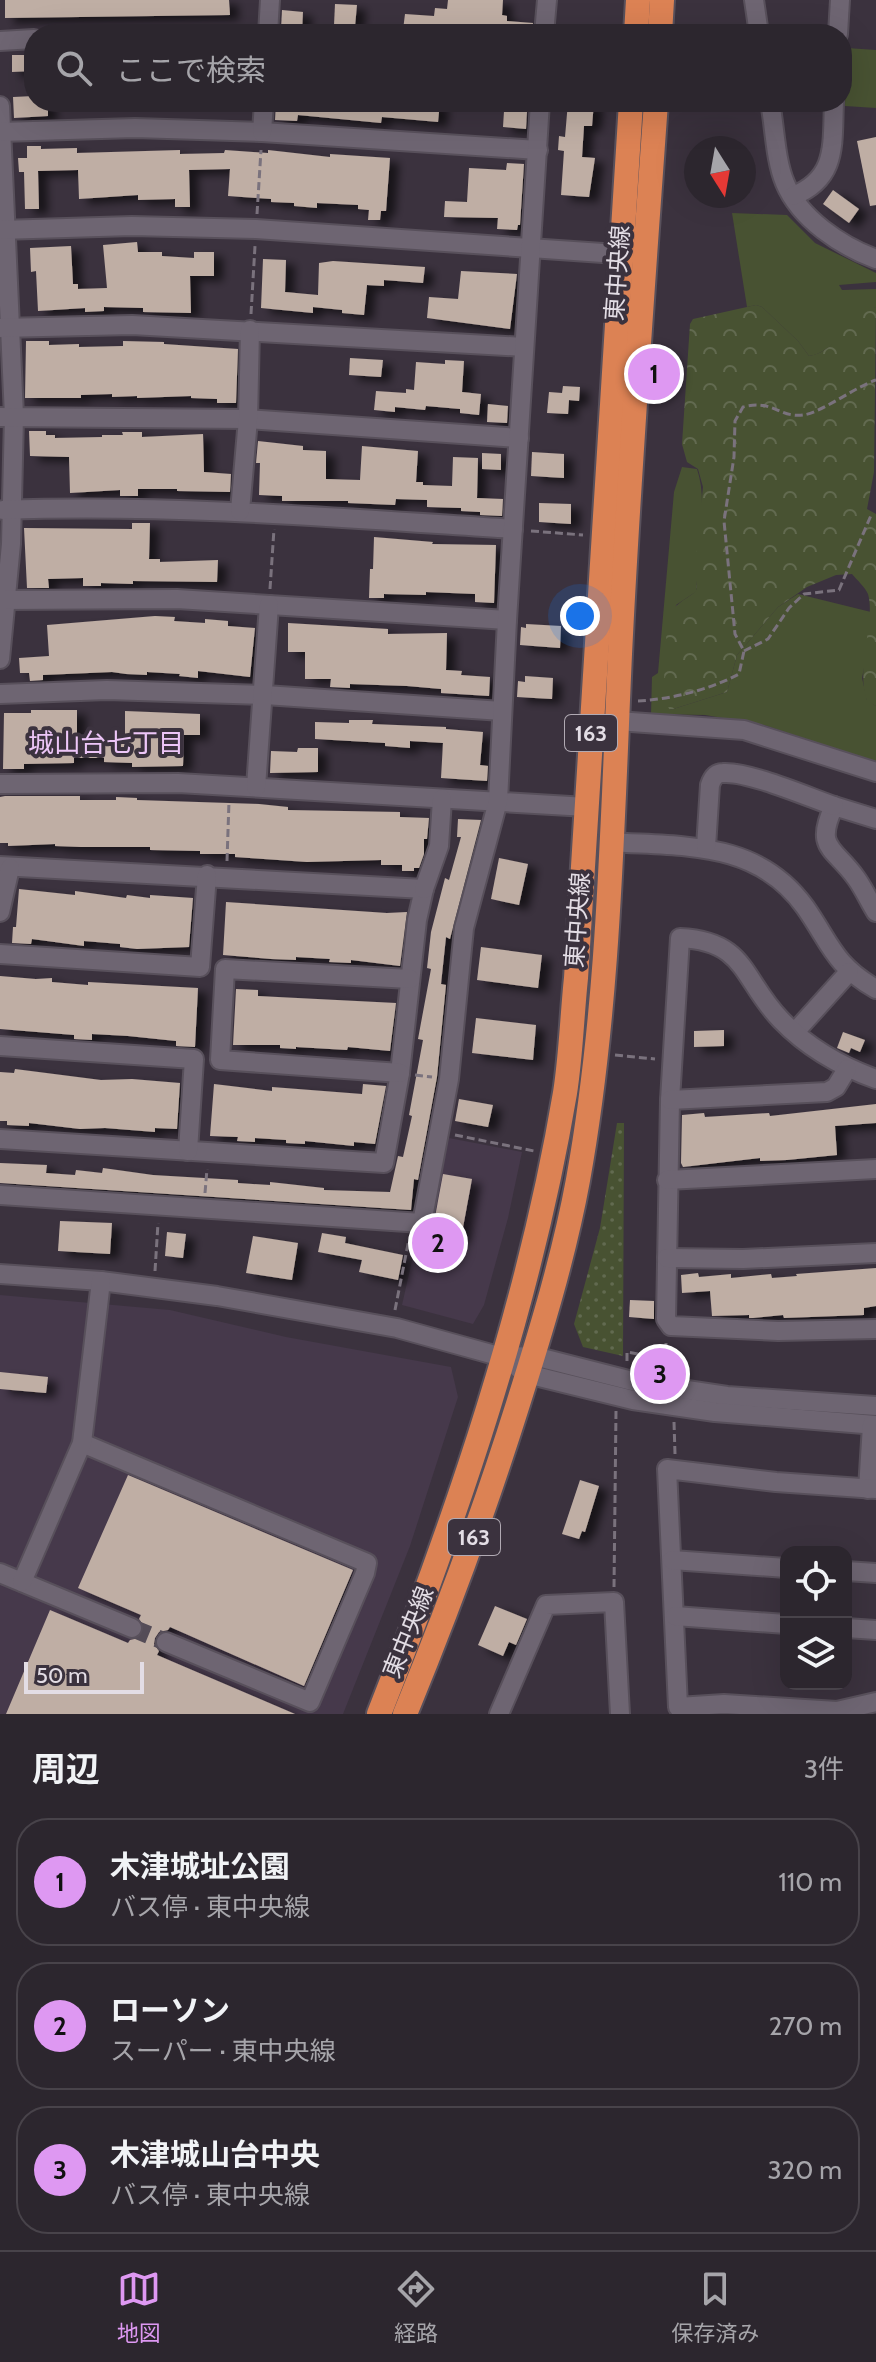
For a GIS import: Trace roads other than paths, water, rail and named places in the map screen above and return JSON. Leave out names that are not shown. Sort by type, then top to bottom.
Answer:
[{"type":"highway","points":[[637,24],[638,0]]},
{"type":"highway","points":[[661,24],[662,0]]},
{"type":"highway","name":"東中央線","points":[[379,1714],[439,1558],[502,1357],[540,1223],[565,1090],[587,807],[630,112]]},
{"type":"highway","name":"東中央線","points":[[405,1714],[459,1580],[530,1365],[577,1182],[598,1030],[655,112]]},
{"type":"street","points":[[269,24],[270,0]]},
{"type":"street","points":[[545,24],[547,0]]},
{"type":"street","points":[[754,0],[758,24]]},
{"type":"street","points":[[839,24],[840,0]]},
{"type":"street","points":[[0,41],[24,40]]},
{"type":"street","points":[[0,106],[7,416],[0,659]]},
{"type":"street","points":[[262,132],[263,112]]},
{"type":"street","points":[[0,1195],[422,1223],[449,1079],[464,928],[498,801],[540,112]]},
{"type":"street","points":[[772,112],[786,186],[806,215],[823,229],[876,259]]},
{"type":"street","points":[[793,196],[810,189],[828,164],[833,112]]},
{"type":"street","points":[[1,132],[135,128],[262,132],[538,150]]},
{"type":"street","points":[[2,230],[132,226],[256,229],[646,256]]},
{"type":"street","points":[[5,328],[132,325],[524,347]]},
{"type":"street","points":[[240,511],[248,419],[250,330]]},
{"type":"street","points":[[7,416],[248,419],[519,438]]},
{"type":"street","points":[[6,510],[240,511],[513,529]]},
{"type":"street","points":[[4,600],[177,599],[507,620]]},
{"type":"street","points":[[256,787],[265,695],[269,605]]},
{"type":"street","points":[[0,694],[107,690],[265,695],[502,711]]},
{"type":"street","points":[[617,721],[744,730],[876,772]]},
{"type":"street","points":[[706,847],[710,785],[718,774],[749,777],[876,819]]},
{"type":"street","points":[[0,784],[230,785],[587,807]]},
{"type":"street","points":[[0,1139],[384,1163],[400,1073],[417,920],[439,846],[442,799]]},
{"type":"street","points":[[834,806],[825,831],[829,846],[855,876],[876,912]]},
{"type":"street","points":[[610,842],[706,847],[753,862],[777,877],[805,907],[830,949],[849,972],[876,989]]},
{"type":"street","points":[[0,912],[5,867],[207,875],[424,889]]},
{"type":"street","points":[[0,954],[200,967],[207,875]]},
{"type":"street","points":[[876,1079],[847,1069],[806,1042],[764,1001],[732,954],[701,939],[680,938],[667,1180],[668,1323],[679,1327],[750,1330],[876,1329]]},
{"type":"street","points":[[400,1073],[220,1060],[225,969],[410,979]]},
{"type":"street","points":[[795,1032],[849,972]]},
{"type":"street","points":[[0,1046],[194,1059],[188,1151]]},
{"type":"street","points":[[670,1100],[827,1092],[840,1083],[847,1069]]},
{"type":"street","points":[[667,1180],[876,1169]]},
{"type":"street","points":[[667,1258],[743,1259],[876,1253]]},
{"type":"street","points":[[0,1274],[101,1281],[217,1296],[397,1328],[530,1365],[633,1400],[715,1412],[874,1425],[872,1489],[667,1469],[678,1707],[724,1704],[837,1711],[876,1702]]},
{"type":"street","points":[[22,1582],[82,1443],[101,1281]]},
{"type":"street","points":[[530,1365],[727,1396],[876,1406]]},
{"type":"street","points":[[82,1443],[367,1563],[310,1702],[166,1642]]},
{"type":"street","points":[[672,1560],[780,1568]]},
{"type":"street","points":[[852,1571],[876,1573]]},
{"type":"street","points":[[0,1573],[132,1628]]},
{"type":"street","points":[[499,1714],[546,1605],[614,1602],[620,1714]]},
{"type":"street","points":[[675,1616],[780,1624]]},
{"type":"street","points":[[852,1628],[876,1630]]},
{"type":"tunnel","points":[[132,1628],[166,1642]]},
{"type":"place","name":"木津城址公園","points":[[654,374]]},
{"type":"place","name":"ローソン","points":[[438,1243]]},
{"type":"place","name":"木津城山台中央","points":[[660,1374]]},
{"type":"district","name":"城山台七丁目","points":[[106,743]]}]
